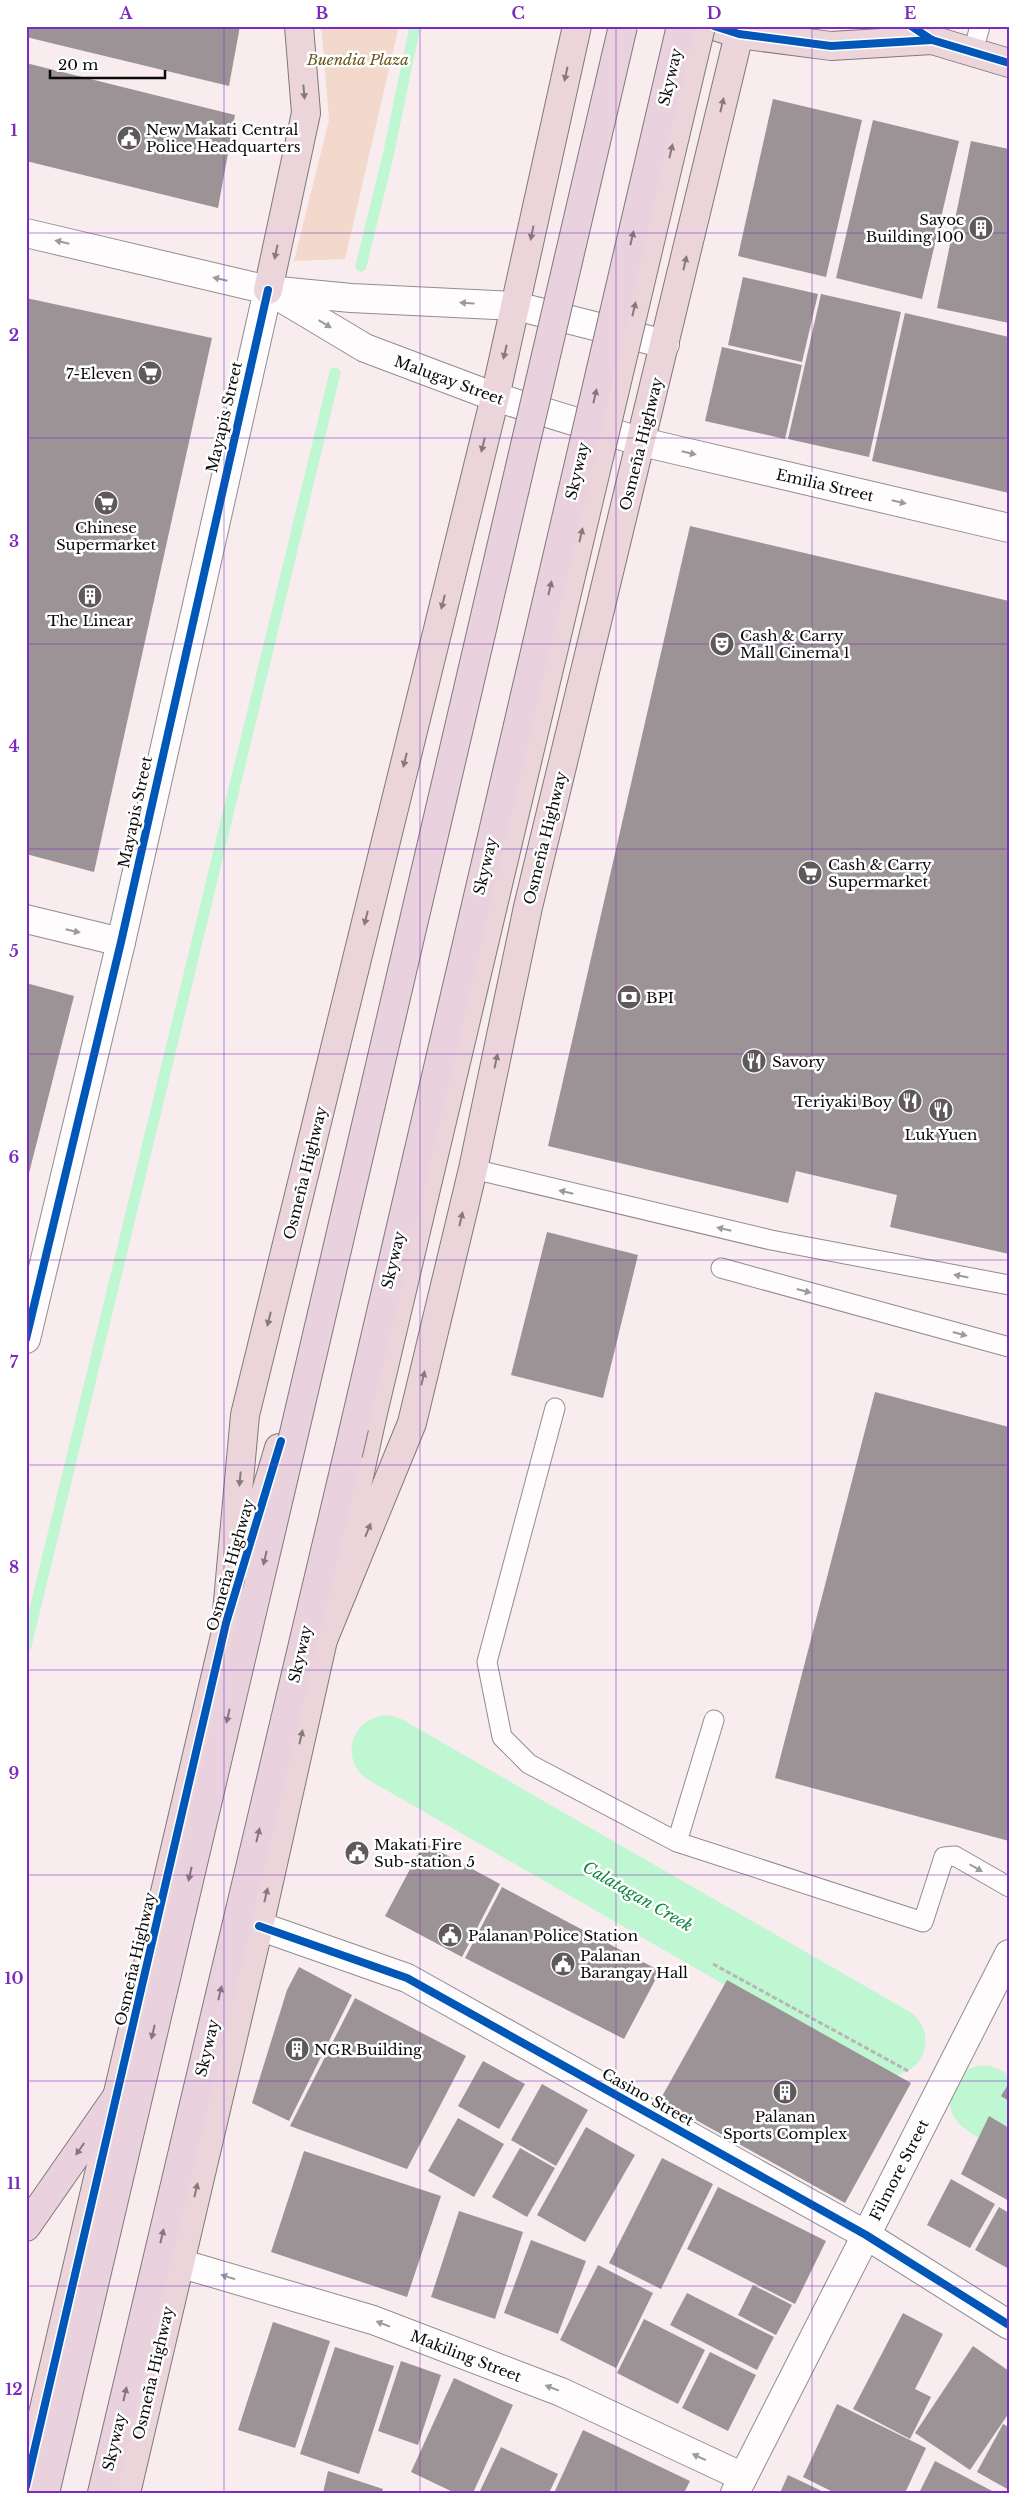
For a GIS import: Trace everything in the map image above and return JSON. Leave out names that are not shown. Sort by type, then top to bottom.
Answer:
[{"type":"highway","points":[[45,2493],[623,26]]},
{"type":"highway","name":"Skyway","points":[[102,2493],[348,1454],[681,26]]},
{"type":"highway","points":[[26,2226],[118,2095]]},
{"type":"main road","points":[[268,290],[306,113],[299,26]]},
{"type":"main road","name":"Osmeña Highway","points":[[226,1623],[245,1414],[453,561],[495,398],[576,26]]},
{"type":"main road","name":"Osmeña Highway","points":[[26,2486],[226,1623],[281,1441],[612,26]]},
{"type":"main road","name":"Osmeña Highway","points":[[126,2493],[259,1926],[372,1417],[701,26]]},
{"type":"main road","points":[[732,29],[831,46],[921,33],[1009,63]]},
{"type":"main road","name":"Osmeña Highway","points":[[323,1640],[412,1423],[473,1169],[528,907],[665,344],[732,29]]},
{"type":"street","name":"Malugay Street","points":[[26,233],[268,290],[351,298],[516,306],[665,344]]},
{"type":"street","name":"Malugay Street","points":[[268,290],[366,348],[495,398],[642,442]]},
{"type":"street","name":"Mayapis Street","points":[[26,1339],[120,942],[268,290]]},
{"type":"street","name":"Emilia Street","points":[[642,442],[1009,528]]},
{"type":"street","points":[[26,919],[120,942]]},
{"type":"street","name":"Casino Street","points":[[259,1926],[407,1978],[866,2235],[1009,2325]]},
{"type":"street","name":"Filmore Street","points":[[739,2485],[1009,1954]]},
{"type":"street","name":"Makiling Street","points":[[179,2263],[372,2320],[561,2392],[739,2485]]},
{"type":"lane","points":[[973,52],[980,26]]},
{"type":"lane","points":[[473,1169],[771,1240],[1009,1285]]},
{"type":"lane","points":[[721,1268],[1009,1347]]},
{"type":"lane","points":[[555,1408],[487,1662],[502,1736],[529,1764],[677,1842],[923,1922],[944,1857],[955,1856],[1009,1887]]},
{"type":"lane","points":[[677,1842],[714,1720]]},
{"type":"path","points":[[713,1964],[940,2088]]},
{"type":"green space","name":"Buendia Plaza","points":[[318,26],[399,26],[345,259],[294,261],[329,120],[322,32]]},
{"type":"building","points":[[26,26],[240,26],[229,86],[26,37]]},
{"type":"building","name":"New Makati Central Police Headquarters","points":[[26,63],[235,115],[218,208],[26,161]]},
{"type":"building","points":[[773,99],[862,120],[826,277],[738,256]]},
{"type":"building","points":[[873,120],[959,141],[922,299],[836,278]]},
{"type":"building","name":"Sayoc Building 100","points":[[971,141],[1009,149],[1009,323],[937,308]]},
{"type":"building","points":[[743,277],[818,294],[802,362],[728,345]]},
{"type":"building","points":[[821,294],[901,312],[869,457],[788,439]]},
{"type":"building","name":"The Linear","points":[[26,298],[212,338],[94,872],[26,854]]},
{"type":"building","points":[[905,313],[1009,337],[1009,493],[872,461]]},
{"type":"building","points":[[722,347],[802,365],[785,439],[705,421]]},
{"type":"building","name":"Cash & Carry Supermarket","points":[[690,526],[1009,601],[1009,1254],[890,1227],[897,1195],[796,1171],[788,1203],[548,1146]]},
{"type":"building","points":[[26,983],[74,996],[27,1181],[26,1181]]},
{"type":"building","points":[[547,1232],[638,1255],[603,1398],[511,1375]]},
{"type":"building","points":[[875,1392],[1009,1427],[1009,1841],[775,1778]]},
{"type":"building","points":[[424,1843],[500,1884],[462,1957],[385,1916]]},
{"type":"building","name":"Palanan Barangay Hall","points":[[502,1887],[660,1971],[624,2039],[465,1958]]},
{"type":"building","name":"NGR Building","points":[[299,1967],[352,1995],[289,2121],[252,2103],[287,1990]]},
{"type":"building","name":"Palanan Sports Complex","points":[[727,1980],[911,2083],[845,2203],[660,2100]]},
{"type":"building","points":[[355,1998],[466,2056],[407,2169],[290,2126]]},
{"type":"building","points":[[483,2061],[525,2084],[499,2129],[458,2106]]},
{"type":"building","points":[[1009,2083],[1009,2101],[1001,2096]]},
{"type":"building","points":[[542,2084],[588,2110],[556,2166],[511,2140]]},
{"type":"building","points":[[989,2116],[1009,2128],[1009,2201],[961,2174]]},
{"type":"building","points":[[458,2118],[504,2144],[474,2197],[428,2171]]},
{"type":"building","points":[[586,2127],[635,2155],[585,2242],[537,2215]]},
{"type":"building","points":[[520,2148],[555,2168],[527,2217],[492,2197]]},
{"type":"building","points":[[304,2151],[441,2196],[407,2297],[271,2252]]},
{"type":"building","points":[[662,2158],[713,2184],[661,2289],[609,2263]]},
{"type":"building","points":[[951,2179],[995,2204],[970,2248],[927,2225]]},
{"type":"building","points":[[718,2187],[826,2241],[795,2304],[687,2249]]},
{"type":"building","points":[[999,2207],[1009,2213],[1009,2269],[975,2250]]},
{"type":"building","points":[[459,2211],[523,2232],[495,2319],[431,2297]]},
{"type":"building","points":[[531,2240],[586,2261],[558,2334],[504,2313]]},
{"type":"building","points":[[598,2265],[653,2293],[616,2368],[560,2340]]},
{"type":"building","points":[[753,2285],[792,2305],[776,2335],[738,2315]]},
{"type":"building","points":[[687,2293],[774,2337],[757,2370],[670,2325]]},
{"type":"building","points":[[903,2313],[943,2334],[915,2389],[931,2397],[910,2439],[853,2409]]},
{"type":"building","points":[[644,2319],[705,2350],[678,2404],[617,2373]]},
{"type":"building","points":[[273,2322],[330,2341],[295,2448],[238,2430]]},
{"type":"building","points":[[973,2346],[1009,2371],[1009,2413],[970,2470],[915,2433]]},
{"type":"building","points":[[335,2347],[394,2366],[359,2474],[300,2454]]},
{"type":"building","points":[[710,2352],[756,2375],[728,2431],[682,2408]]},
{"type":"building","points":[[401,2361],[441,2375],[418,2445],[378,2431]]},
{"type":"building","points":[[454,2378],[513,2405],[473,2493],[455,2493],[411,2472]]},
{"type":"building","points":[[837,2404],[926,2448],[905,2493],[835,2493],[803,2477]]},
{"type":"building","points":[[1003,2424],[1009,2427],[1009,2490],[977,2472]]},
{"type":"building","points":[[583,2430],[690,2481],[684,2493],[554,2493]]},
{"type":"building","points":[[501,2447],[558,2474],[549,2493],[479,2493]]},
{"type":"building","points":[[935,2461],[996,2493],[919,2493]]},
{"type":"building","points":[[328,2471],[383,2489],[382,2493],[323,2493]]},
{"type":"building","points":[[788,2475],[826,2493],[780,2493]]},
{"type":"waterway","points":[[361,266],[388,156],[415,26]]},
{"type":"waterway","points":[[26,1646],[335,373]]},
{"type":"waterway","name":"Calatagan Creek","points":[[386,1750],[891,2041]]},
{"type":"waterway","name":"Calatagan Creek","points":[[984,2100],[1009,2117]]},
{"type":"cycle path","points":[[714,26],[739,34],[831,46],[932,40]]},
{"type":"cycle path","points":[[911,26],[932,40],[1009,63]]},
{"type":"cycle path","points":[[26,1339],[121,942],[268,290]]},
{"type":"cycle path","points":[[26,2486],[226,1623],[281,1441]]},
{"type":"cycle path","points":[[259,1926],[407,1978],[866,2235],[1009,2325]]},
{"type":"place","name":"New Makati Central Police Headquarters","points":[[129,138]]},
{"type":"place","name":"Sayoc Building 100","points":[[981,228]]},
{"type":"place","name":"7-Eleven","points":[[150,373]]},
{"type":"place","name":"Chinese Supermarket","points":[[106,503]]},
{"type":"place","name":"The Linear","points":[[90,596]]},
{"type":"place","name":"Cash & Carry Mall Cinema 1","points":[[722,644]]},
{"type":"place","name":"Cash & Carry Supermarket","points":[[810,873]]},
{"type":"place","name":"BPI","points":[[629,997]]},
{"type":"place","name":"Savory","points":[[754,1061]]},
{"type":"place","name":"Teriyaki Boy","points":[[910,1101]]},
{"type":"place","name":"Luk Yuen","points":[[941,1110]]},
{"type":"place","name":"Makati Fire Sub-station 5","points":[[357,1853]]},
{"type":"place","name":"Palanan Police Station","points":[[450,1935]]},
{"type":"place","name":"Palanan Barangay Hall","points":[[563,1964]]},
{"type":"place","name":"NGR Building","points":[[297,2049]]},
{"type":"place","name":"Palanan Sports Complex","points":[[785,2092]]}]
